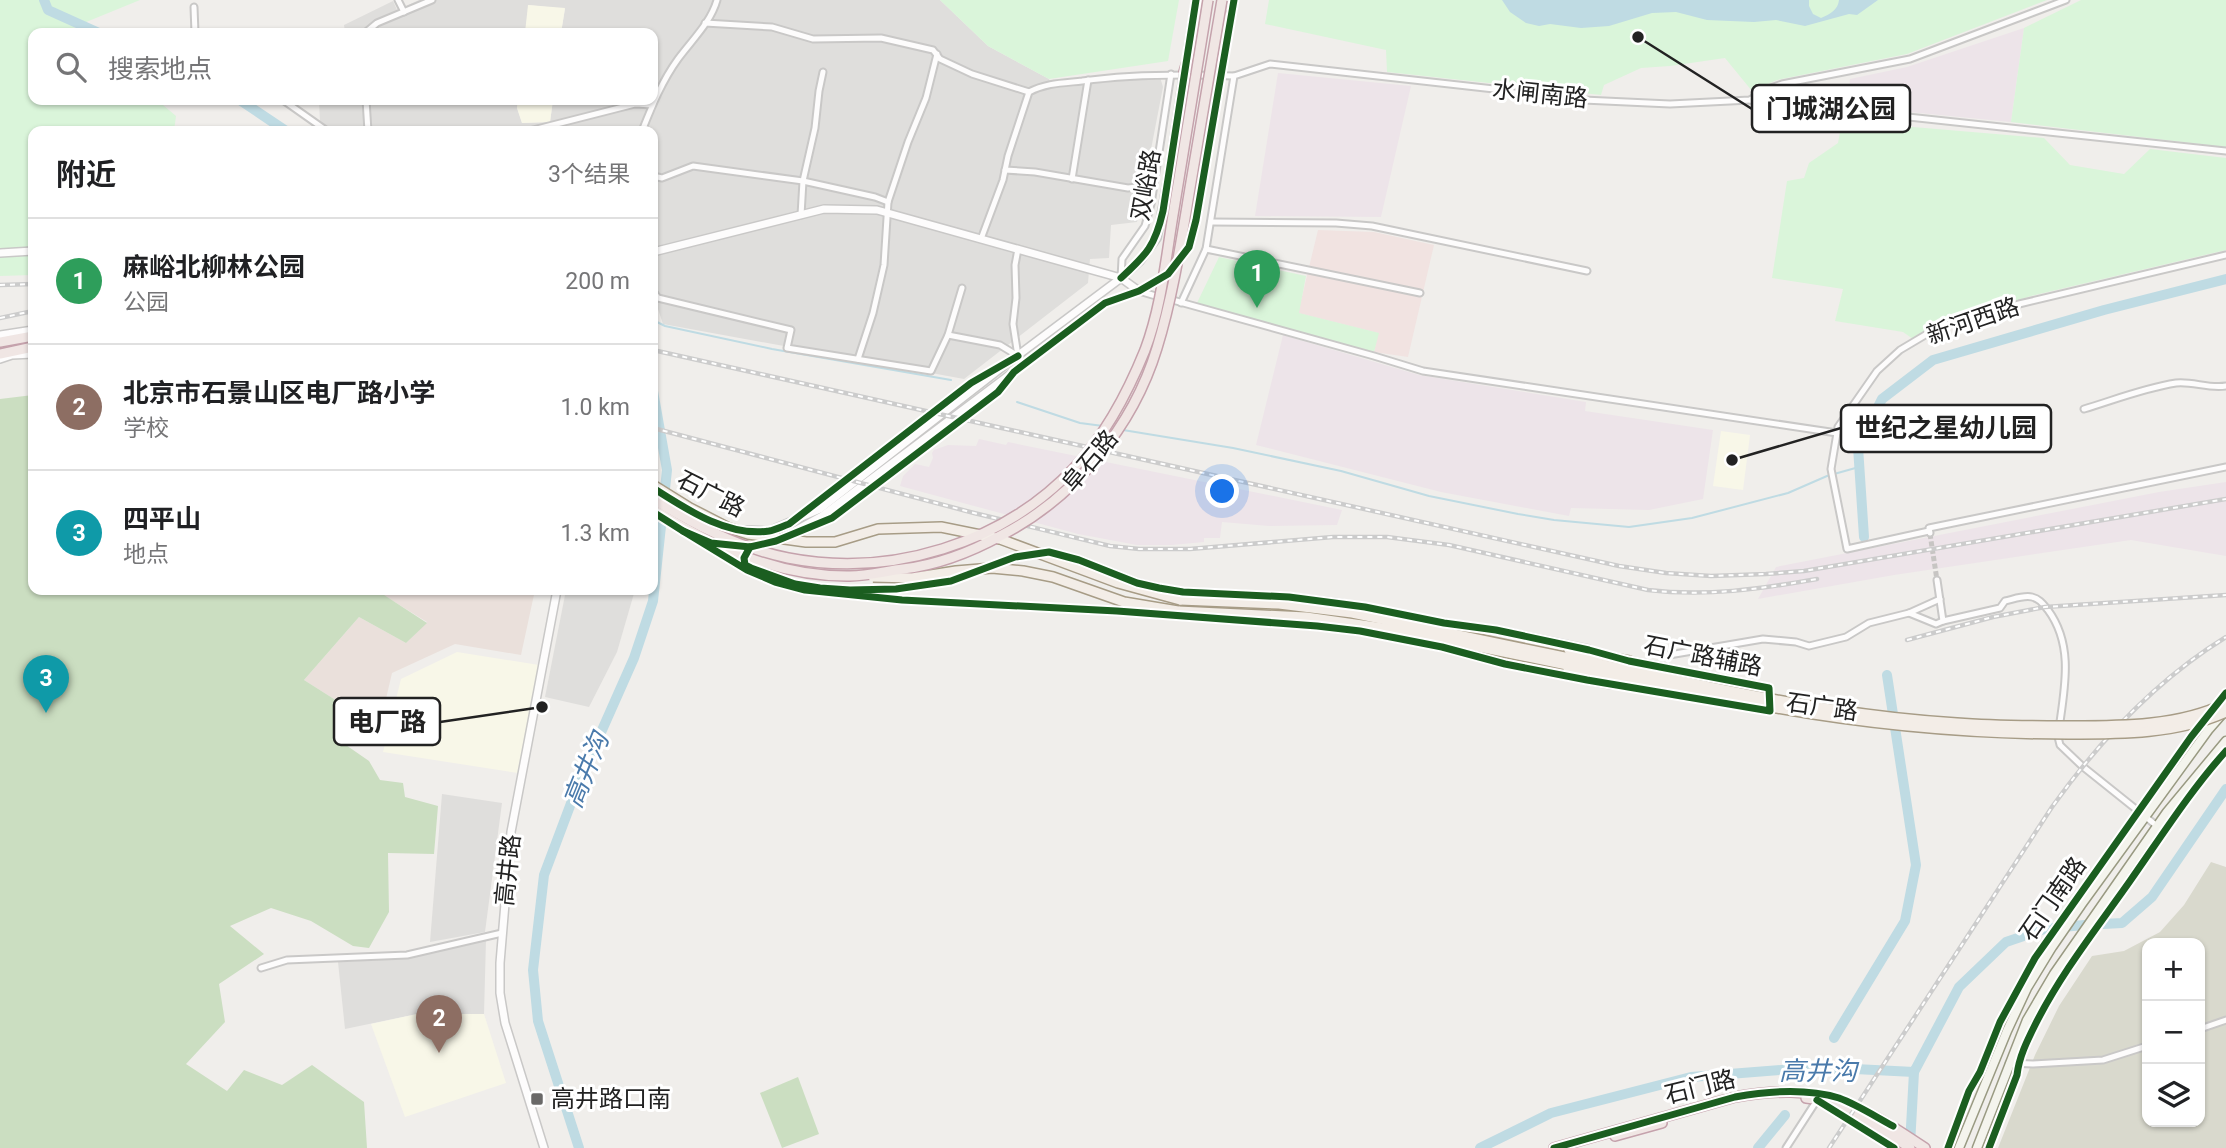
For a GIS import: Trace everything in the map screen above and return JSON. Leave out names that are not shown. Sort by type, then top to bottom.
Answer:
[{"type":"highway","points":[[1184,72],[1207,0]]},
{"type":"highway","name":"阜石路","points":[[658,502],[730,540],[788,558],[836,564],[870,562],[911,558],[987,532],[1043,496],[1074,468],[1100,436],[1128,389],[1146,346],[1161,287],[1207,0]]},
{"type":"highway","points":[[1221,68],[1222,0]]},
{"type":"highway","name":"阜石路","points":[[658,514],[717,547],[750,559],[807,572],[850,576],[923,567],[973,551],[1016,528],[1054,502],[1088,469],[1110,442],[1139,394],[1156,351],[1172,290],[1222,0]]},
{"type":"highway","points":[[0,342],[28,337]]},
{"type":"highway","points":[[0,354],[28,348]]},
{"type":"highway","name":"石门路","points":[[1554,1148],[1722,1100],[1761,1092],[1808,1093],[1839,1098],[1893,1132],[1910,1148]]},
{"type":"highway","name":"石门路","points":[[1575,1148],[1744,1100],[1792,1097],[1817,1100],[1853,1112],[1925,1148]]},
{"type":"main road","name":"石广路","points":[[658,489],[729,528],[748,534],[806,542],[835,542],[878,528],[941,527],[1000,539],[1118,583],[1180,600],[1279,604],[1352,613],[1466,635],[1703,690],[1751,704],[1834,717],[1977,733],[2123,734],[2173,727],[2217,716],[2226,711]]},
{"type":"main road","name":"石广路","points":[[850,576],[912,578],[992,568],[1023,570],[1053,577],[1125,602],[1178,611],[1306,617],[1350,622],[1703,690],[1957,723],[2097,726],[2139,724],[2181,718],[2226,703]]},
{"type":"main road","points":[[1466,635],[1521,641],[1629,661]]},
{"type":"main road","points":[[1520,655],[1645,689]]},
{"type":"main road","name":"石门南路","points":[[1959,1148],[2007,1031],[2027,988],[2052,947],[2209,729],[2226,711]]},
{"type":"main road","name":"石门南路","points":[[1976,1148],[2027,1020],[2054,974],[2157,826],[2226,741]]},
{"type":"street","points":[[398,0],[404,12]]},
{"type":"street","points":[[371,28],[432,0]]},
{"type":"street","points":[[658,94],[717,0]]},
{"type":"street","name":"双峪路","points":[[658,489],[713,522],[734,528],[769,531],[789,524],[820,509],[1140,261],[1157,238],[1196,0]]},
{"type":"street","points":[[658,514],[683,531],[711,543],[750,547],[776,541],[822,516],[1105,303],[1139,291],[1168,274],[1189,247],[1234,0]]},
{"type":"street","name":"水闸南路","points":[[1234,76],[1270,64],[1494,89],[1540,98],[1670,104],[1751,100],[1765,90],[1782,84],[1910,59],[2066,0]]},
{"type":"street","points":[[194,8],[195,28]]},
{"type":"street","points":[[705,23],[772,27],[813,39],[881,38],[933,50],[940,59],[972,74],[1029,92],[1041,86],[1088,80],[1171,74],[1234,76],[1206,249],[1181,303]]},
{"type":"street","points":[[858,359],[873,313],[884,265],[888,202],[926,98],[937,54]]},
{"type":"street","points":[[801,215],[803,181],[815,128],[823,72]]},
{"type":"street","points":[[1121,278],[1122,259],[1145,226],[1171,74]]},
{"type":"street","points":[[1072,179],[1088,80]]},
{"type":"street","points":[[981,239],[1029,92]]},
{"type":"street","points":[[1751,100],[2226,151]]},
{"type":"street","points":[[290,105],[320,126]]},
{"type":"street","points":[[366,105],[368,126]]},
{"type":"street","points":[[549,126],[631,105]]},
{"type":"street","points":[[644,126],[652,105]]},
{"type":"street","points":[[658,177],[693,166],[803,181],[888,202]]},
{"type":"street","points":[[1005,170],[1128,188],[1153,185]]},
{"type":"street","points":[[658,251],[824,209],[877,210],[1121,278],[1139,291],[1423,371],[1837,433]]},
{"type":"street","points":[[1211,222],[1336,223],[1372,226],[1587,271]]},
{"type":"street","points":[[1206,249],[1420,293]]},
{"type":"street","points":[[1018,250],[1013,324],[1018,356]]},
{"type":"street","points":[[0,253],[28,251]]},
{"type":"street","name":"新河西路","points":[[2226,255],[2019,304],[1937,328],[1900,349],[1877,371],[1838,427],[1831,469],[1847,549],[1930,533],[1929,528],[2226,467]]},
{"type":"street","points":[[658,298],[791,330],[788,348],[931,370],[948,335],[962,288]]},
{"type":"street","points":[[0,335],[28,331]]},
{"type":"street","points":[[948,335],[1000,345],[1018,356]]},
{"type":"street","points":[[0,359],[28,354]]},
{"type":"street","points":[[2084,410],[2179,383],[2208,387],[2226,386]]},
{"type":"street","name":"石广路辅路","points":[[683,531],[729,561],[775,582],[831,593],[914,601],[1117,611],[1360,631],[1475,654],[1504,664],[1770,711],[1769,688],[1629,661],[1538,638],[1365,607],[1289,597],[1183,592],[1159,588],[1049,552],[1015,557],[951,581],[915,587],[849,590],[795,584],[745,565],[744,558],[750,547]]},
{"type":"street","points":[[1937,580],[1943,621]]},
{"type":"street","points":[[914,601],[912,594],[915,587]]},
{"type":"street","name":"高井路","points":[[544,1148],[518,1072],[500,993],[502,933],[515,808],[557,595]]},
{"type":"street","points":[[1909,613],[1936,624],[2000,608],[2005,601],[2029,596],[2040,600],[2060,631],[2065,647],[2066,670],[2058,737],[2060,745],[2157,826]]},
{"type":"street","points":[[1669,655],[1763,639],[1796,642],[1808,646],[1846,637],[1869,623],[1909,613],[1940,599]]},
{"type":"street","points":[[261,968],[287,960],[407,955],[502,933]]},
{"type":"street","points":[[2205,1026],[2226,1020]]},
{"type":"street","points":[[2009,1063],[2103,1060],[2142,1047]]},
{"type":"street","points":[[1786,1148],[1817,1100]]},
{"type":"shaded area","points":[[419,0],[940,0],[988,46],[1049,79],[1051,86],[1160,77],[1163,87],[1137,222],[1111,225],[1109,258],[1090,259],[1088,283],[964,379],[663,324],[658,309],[658,126],[326,126],[320,122],[319,105],[517,105],[522,123],[550,122],[552,105],[658,105],[658,28],[562,28],[565,9],[529,5],[526,28],[344,28],[344,25],[393,1],[397,10]]},
{"type":"shaded area","points":[[528,5],[565,8],[562,28],[526,28]]},
{"type":"shaded area","points":[[2024,28],[2011,122],[1848,106],[1850,79],[1907,67]]},
{"type":"shaded area","points":[[1278,73],[1411,86],[1381,217],[1255,216]]},
{"type":"shaded area","points":[[517,105],[552,105],[550,122],[522,123]]},
{"type":"shaded area","points":[[1318,230],[1374,232],[1434,245],[1408,357],[1374,352],[1378,333],[1298,313]]},
{"type":"shaded area","points":[[1283,335],[1419,375],[1586,402],[1585,411],[1713,430],[1703,499],[1649,510],[1571,508],[1569,516],[1441,492],[1256,445]]},
{"type":"shaded area","points":[[1721,431],[1750,435],[1743,490],[1713,486]]},
{"type":"shaded area","points":[[979,439],[1006,445],[1008,442],[1342,510],[1337,525],[1269,526],[1222,522],[1220,538],[1204,538],[1204,542],[1172,545],[1137,545],[1078,534],[900,486],[903,476],[915,464],[929,467],[934,450],[948,445],[976,446]]},
{"type":"shaded area","points":[[2226,482],[2226,556],[2131,540],[1894,575],[1758,599],[1776,567],[2159,492]]},
{"type":"shaded area","points":[[383,595],[534,595],[521,655],[455,644],[392,673],[382,716],[345,706],[304,680],[359,617],[406,643],[427,622]]},
{"type":"shaded area","points":[[565,595],[634,595],[617,652],[589,707],[545,697]]},
{"type":"shaded area","points":[[457,652],[539,665],[518,773],[383,752],[401,679]]},
{"type":"shaded area","points":[[442,794],[502,803],[485,932],[430,942]]},
{"type":"shaded area","points":[[2211,862],[2226,867],[2226,1148],[1998,1148],[2035,1055],[2059,1006],[2092,956],[2124,951],[2142,942],[2142,1127],[2205,1127],[2205,938],[2149,938],[2160,932],[2184,905]]},
{"type":"shaded area","points":[[486,940],[484,1014],[417,1014],[345,1029],[338,962],[402,959]]},
{"type":"shaded area","points":[[417,1014],[484,1014],[506,1083],[405,1117],[371,1024]]},
{"type":"green space","points":[[0,0],[140,0],[75,28],[28,28],[28,105],[163,105],[176,116],[175,126],[28,126],[28,275],[0,276]]},
{"type":"green space","points":[[940,0],[1179,0],[1168,61],[1049,79],[988,46]]},
{"type":"green space","points":[[1269,0],[2047,0],[1907,54],[1777,80],[1752,91],[1725,58],[1641,68],[1604,85],[1601,95],[1387,72],[1386,50],[1265,24]]},
{"type":"green space","points":[[2081,0],[2226,0],[2226,147],[2011,122],[2024,28]]},
{"type":"green space","points":[[1842,121],[2044,138],[2070,165],[2124,174],[2150,149],[2226,158],[2226,250],[2031,296],[1936,326],[1913,339],[1903,332],[1835,321],[1843,289],[1772,278],[1787,181],[1804,178],[1809,163],[1838,143]]},
{"type":"green space","points":[[1219,257],[1306,276],[1299,313],[1379,333],[1374,352],[1197,303]]},
{"type":"green space","points":[[28,396],[28,595],[384,595],[427,623],[406,643],[359,617],[304,680],[345,706],[343,743],[369,761],[380,780],[403,783],[405,797],[438,806],[434,854],[388,853],[389,912],[369,948],[353,946],[311,921],[271,908],[230,926],[264,954],[219,984],[225,1022],[186,1064],[227,1091],[244,1070],[282,1085],[312,1065],[364,1102],[367,1148],[0,1148],[0,399]]},
{"type":"green space","points":[[798,1077],[819,1134],[782,1148],[760,1093]]},
{"type":"water","points":[[1502,0],[1809,0],[1813,14],[1821,18],[1835,9],[1839,0],[1878,0],[1857,15],[1849,14],[1805,26],[1776,20],[1707,20],[1676,12],[1652,13],[1609,26],[1581,28],[1526,23],[1510,12]]},
{"type":"waterway","name":"高井沟","points":[[44,0],[48,10],[88,28]]},
{"type":"waterway","name":"高井沟","points":[[247,105],[279,126]]},
{"type":"waterway","points":[[1864,537],[1858,447],[1882,399],[1933,360],[2104,310],[2226,279]]},
{"type":"waterway","points":[[658,322],[772,349],[951,380]]},
{"type":"waterway","points":[[1017,402],[1080,423],[1103,426]]},
{"type":"waterway","name":"高井沟","points":[[658,419],[667,470],[658,554]]},
{"type":"waterway","points":[[1123,430],[1233,448],[1341,471],[1429,496],[1518,514],[1629,527],[1692,518],[1788,493],[1827,476],[1859,467]]},
{"type":"waterway","name":"高井沟","points":[[579,1148],[538,1021],[533,970],[544,875],[579,782],[634,658],[654,595]]},
{"type":"waterway","points":[[1834,1038],[1905,921],[1916,865],[1887,675]]},
{"type":"waterway","name":"高井沟","points":[[2103,924],[2122,923],[2152,897],[2226,789]]},
{"type":"waterway","name":"高井沟","points":[[2062,927],[2096,924]]},
{"type":"waterway","name":"高井沟","points":[[1480,1148],[1551,1113],[1691,1077],[1794,1069],[1914,1072],[1959,987],[2006,942],[2047,928],[2055,928]]},
{"type":"waterway","points":[[1910,1145],[1914,1072]]},
{"type":"waterway","points":[[1758,1148],[1785,1115]]},
{"type":"tunnel","points":[[1930,534],[1937,580]]},
{"type":"railway","points":[[0,285],[28,284]]},
{"type":"railway","points":[[0,318],[28,312]]},
{"type":"railway","points":[[658,351],[1619,566],[1666,573],[1711,576],[1804,571],[2226,499]]},
{"type":"railway","points":[[658,429],[1110,546],[1190,549],[1333,537],[1387,537],[1449,545],[1648,590],[1691,593],[1733,591],[1817,579]]},
{"type":"railway","points":[[1907,640],[1993,617],[2045,607],[2226,595]]},
{"type":"railway","points":[[1829,1148],[2070,782],[2110,735],[2153,692],[2176,672],[2226,637]]},
{"type":"cycle path","points":[[1121,278],[1149,249],[1160,223],[1196,0]]},
{"type":"cycle path","points":[[658,515],[683,531],[711,543],[750,547],[776,541],[832,518],[998,392],[1014,372],[1105,303],[1139,291],[1168,274],[1189,247],[1196,220],[1234,0]]},
{"type":"cycle path","points":[[658,491],[723,526],[753,532],[776,529],[789,524],[971,383],[1018,356]]},
{"type":"cycle path","points":[[683,531],[747,570],[775,582],[805,590],[902,600],[1117,611],[1360,631],[1442,647],[1505,664],[1770,711],[1769,688],[1629,661],[1496,630],[1365,607],[1289,597],[1183,592],[1159,588],[1049,552],[1015,557],[951,581],[896,589],[850,590],[795,584],[751,568],[745,565],[744,558],[750,547]]},
{"type":"cycle path","points":[[1948,1148],[1969,1091],[1980,1072],[2000,1022],[2035,958],[2191,737],[2226,693]]},
{"type":"cycle path","points":[[1989,1148],[2024,1049],[2056,987],[2176,814],[2226,751]]},
{"type":"cycle path","points":[[1554,1148],[1735,1097],[1774,1092],[1813,1093],[1839,1098],[1893,1126]]},
{"type":"cycle path","points":[[1817,1100],[1894,1148]]},
{"type":"place","name":"门城湖公园","points":[[1638,37]]},
{"type":"place","name":"麻峪北柳林公园","points":[[1257,308]]},
{"type":"place","name":"世纪之星幼儿园","points":[[1732,460]]},
{"type":"place","name":"电厂路","points":[[542,707]]},
{"type":"place","name":"四平山","points":[[46,713]]},
{"type":"place","name":"北京市石景山区电厂路小学","points":[[439,1053]]},
{"type":"place","name":"高井路口南","points":[[537,1099]]}]
